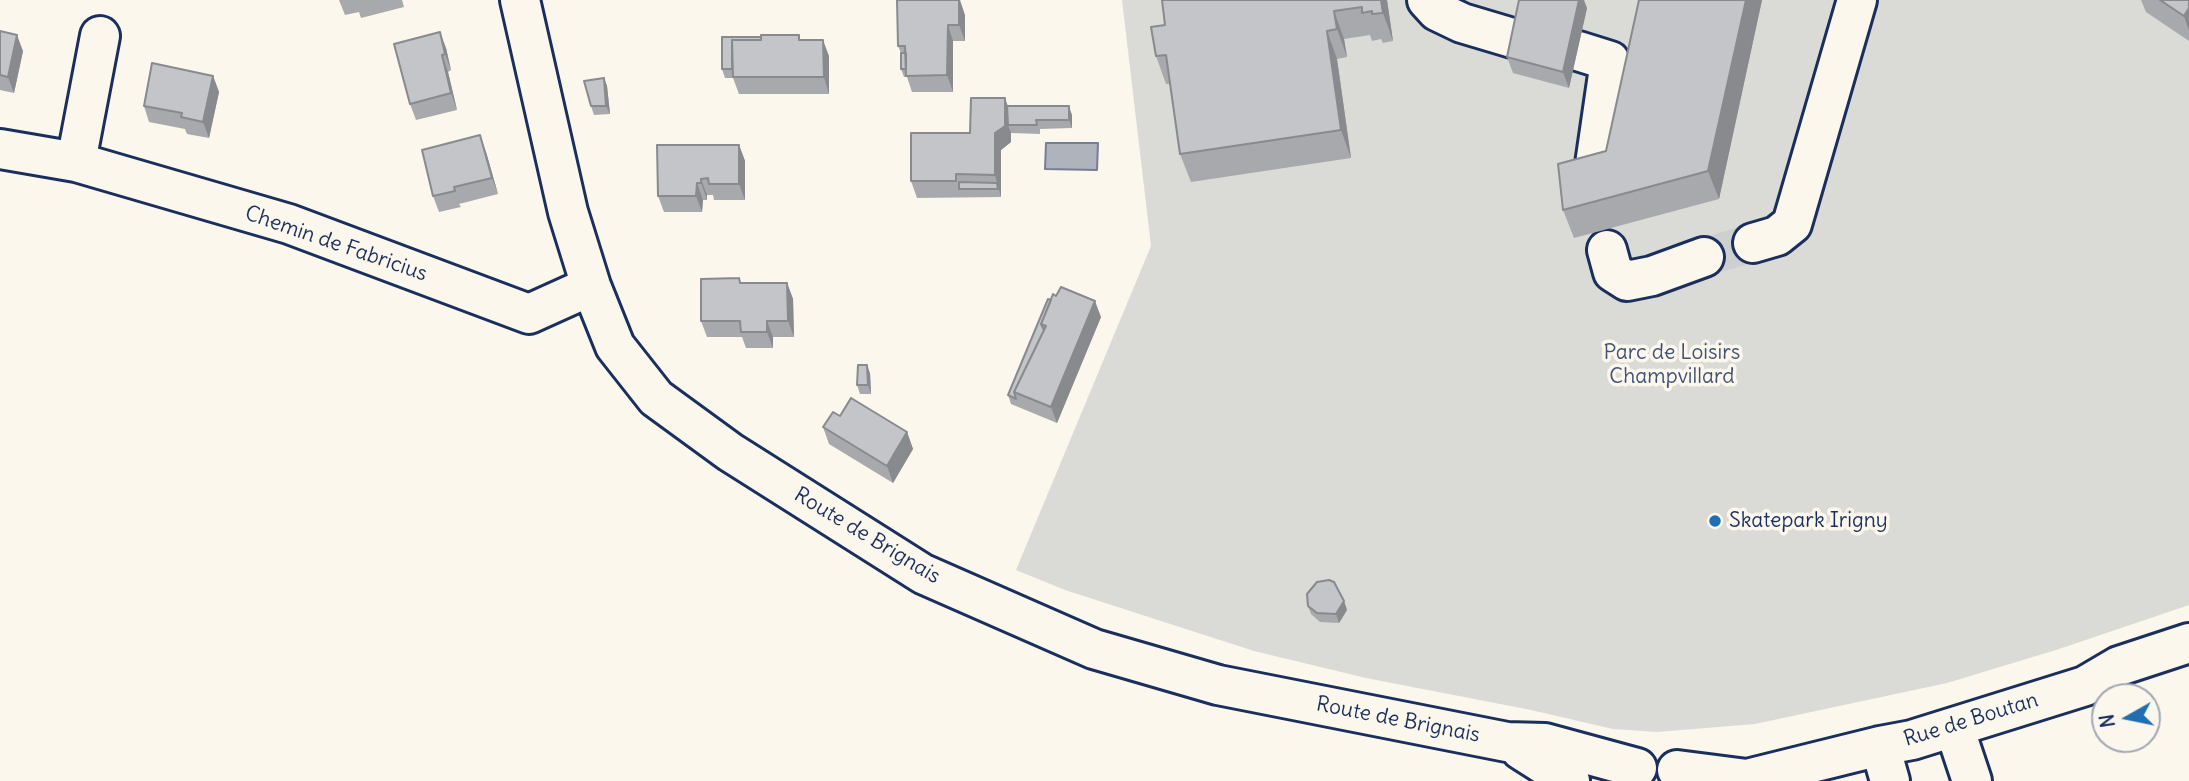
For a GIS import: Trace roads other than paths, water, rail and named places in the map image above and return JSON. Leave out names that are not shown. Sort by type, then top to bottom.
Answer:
[{"type":"street","name":"Route de Brignais","points":[[520,0],[568,212],[591,286],[615,346],[656,398],[730,452],[923,574],[1094,649],[1218,685],[1507,741],[1545,743],[1628,775],[1651,765],[1667,766],[1684,776]]},
{"type":"street","points":[[1427,0],[1437,11],[1462,23],[1519,40]]},
{"type":"street","points":[[1754,243],[1777,236],[1792,224],[1857,0]]},
{"type":"street","points":[[76,162],[100,36]]},
{"type":"street","points":[[1577,51],[1610,61],[1592,186]]},
{"type":"street","name":"Chemin de Fabricius","points":[[0,149],[76,162],[289,224],[529,314],[591,286]]},
{"type":"street","points":[[1607,250],[1613,272],[1627,281],[1652,276],[1704,257]]},
{"type":"street","name":"Rue de Boutan","points":[[1684,776],[1746,780],[1885,763],[1912,740],[2085,686],[2119,666],[2189,643]]},
{"type":"street","points":[[1954,727],[1972,781]]},
{"type":"street","name":"Route de Brignais","points":[[1507,741],[1570,781]]},
{"type":"tunnel","points":[[1704,257],[1753,243]]},
{"type":"place","name":"Skatepark Irigny","points":[[1715,521]]},
{"type":"park label","name":"Parc de Loisirs Champvillard","points":[[1672,365]]}]
